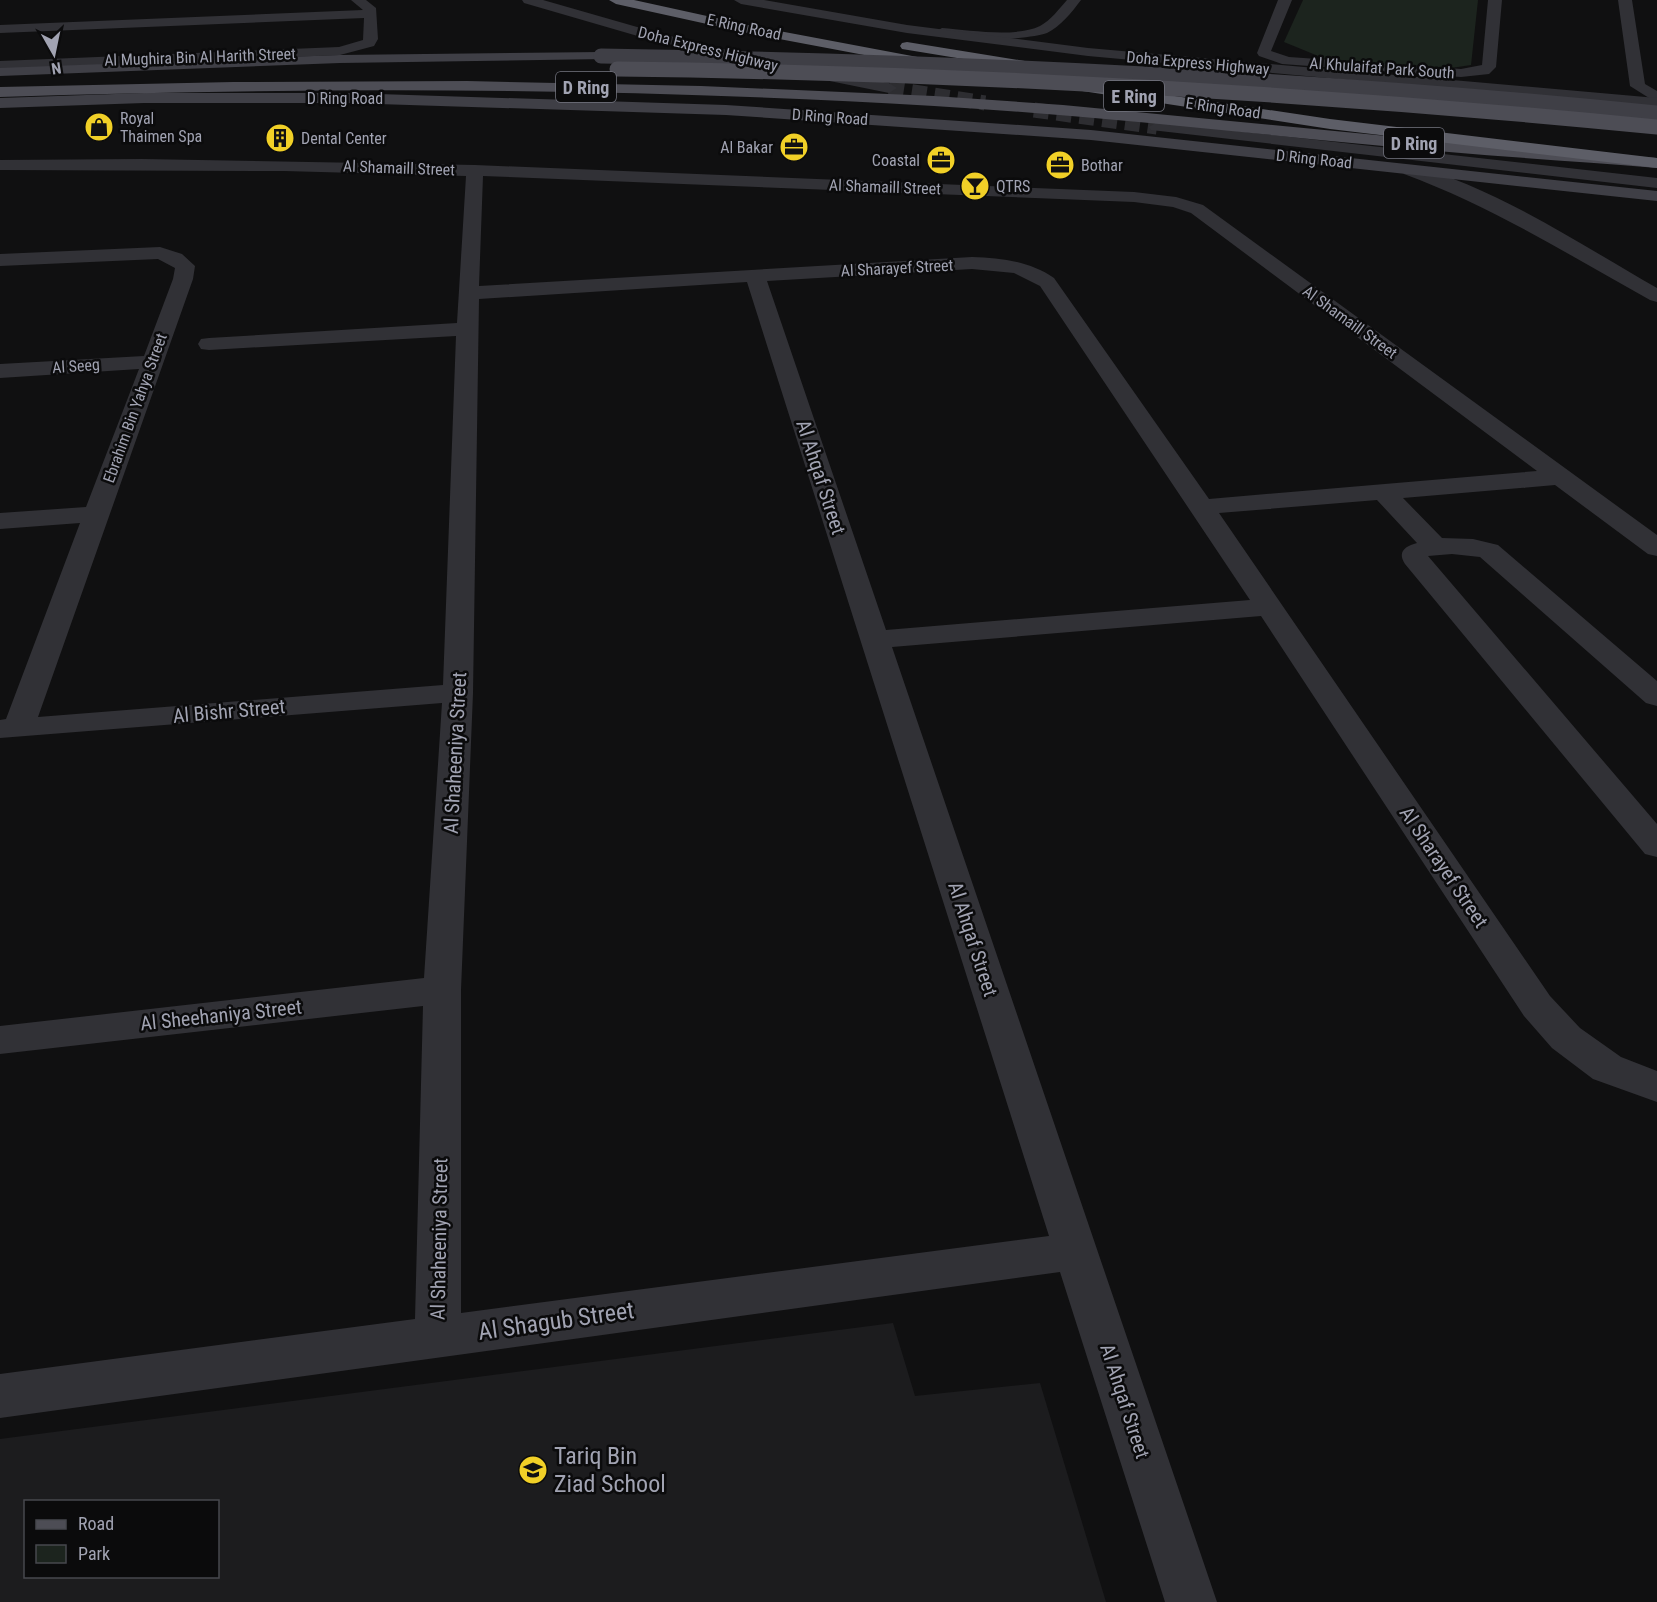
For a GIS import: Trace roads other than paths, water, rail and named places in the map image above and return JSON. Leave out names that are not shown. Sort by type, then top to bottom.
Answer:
[{"type":"highway","name":"E Ring Road","points":[[616,0],[870,53],[1027,79],[1330,124],[1657,163]]},
{"type":"highway","name":"E Ring Road","points":[[667,0],[943,53],[1298,105],[1657,148]]},
{"type":"main road","name":"D Ring Road","points":[[0,72],[340,59],[602,56],[930,62],[1350,85],[1657,113]]},
{"type":"main road","name":"D Ring Road","points":[[0,82],[357,70],[617,69],[845,72],[1107,84],[1401,103],[1657,127]]},
{"type":"main road","name":"D Ring Road","points":[[0,92],[200,86],[423,84],[842,96],[1079,112],[1453,147],[1657,163]]},
{"type":"main road","name":"D Ring Road","points":[[0,103],[144,98],[347,98],[726,110],[1091,135],[1657,196]]},
{"type":"street","points":[[358,0],[369,8],[371,14]]},
{"type":"street","name":"Doha Express Highway","points":[[529,0],[714,52],[890,88]]},
{"type":"street","name":"Doha Express Highway","points":[[741,0],[907,29],[1089,52],[1657,103]]},
{"type":"street","points":[[907,29],[1002,36],[1041,31],[1055,21],[1074,0]]},
{"type":"street","name":"Al Khulaifat Park South","points":[[1285,0],[1266,44],[1264,53],[1268,56],[1287,61],[1461,73],[1484,71],[1489,67],[1495,0]]},
{"type":"street","points":[[1625,0],[1638,86]]},
{"type":"street","name":"Al Mughira Bin Al Harith Street","points":[[0,29],[371,14],[369,43],[340,51],[0,65]]},
{"type":"street","points":[[1631,29],[1648,30]]},
{"type":"street","points":[[1041,31],[1054,43],[1089,52]]},
{"type":"street","points":[[1579,95],[1618,93],[1638,86]]},
{"type":"street","points":[[1638,86],[1657,98]]},
{"type":"street","points":[[1157,127],[1657,183]]},
{"type":"street","name":"Al Shamaill Street","points":[[0,165],[240,165],[475,170],[1134,197],[1176,202],[1197,209],[1657,548]]},
{"type":"street","name":"Al Shaheeniya Street","points":[[438,1336],[442,990],[458,693],[467,329],[475,170]]},
{"type":"street","points":[[1410,170],[1452,186],[1509,214],[1657,296]]},
{"type":"street","points":[[1505,179],[1488,185],[1484,191],[1488,198],[1509,214]]},
{"type":"street","name":"Ebrahim Bin Yahya Street","points":[[0,260],[143,252],[160,253],[175,258],[185,266],[183,279],[96,514],[9,728]]},
{"type":"street","name":"Al Sharayef Street","points":[[470,293],[972,263],[1009,266],[1038,275],[1047,282],[1202,507],[1537,1006],[1566,1038],[1607,1068],[1657,1087]]},
{"type":"street","name":"Al Ahqaf Street","points":[[755,276],[1191,1602]]},
{"type":"street","points":[[209,344],[467,329]]},
{"type":"street","name":"Al Seeg","points":[[0,371],[153,362]]},
{"type":"street","points":[[1202,507],[1561,477]]},
{"type":"street","points":[[1383,492],[1437,548]]},
{"type":"street","points":[[0,521],[96,514]]},
{"type":"street","points":[[1657,697],[1489,551],[1471,546],[1415,552],[1414,558],[1657,846]]},
{"type":"street","points":[[874,640],[1268,607]]},
{"type":"street","name":"Al Bishr Street","points":[[9,728],[458,693]]},
{"type":"street","points":[[1623,806],[1657,803]]},
{"type":"street","name":"Al Sheehaniya Street","points":[[0,1040],[442,990]]},
{"type":"street","name":"Al Shagub Street","points":[[0,1396],[1076,1251]]},
{"type":"tunnel","points":[[889,88],[985,103]]},
{"type":"tunnel","points":[[1034,110],[1157,127]]},
{"type":"place","name":"Royal Thaimen Spa","points":[[99,127]]},
{"type":"place","name":"Dental Center","points":[[280,138]]},
{"type":"place","name":"Al Bakar","points":[[794,147]]},
{"type":"place","name":"Coastal","points":[[941,160]]},
{"type":"place","name":"Bothar","points":[[1060,165]]},
{"type":"place","name":"QTRS","points":[[975,186]]},
{"type":"place","name":"Tariq Bin Ziad School","points":[[533,1470]]}]
